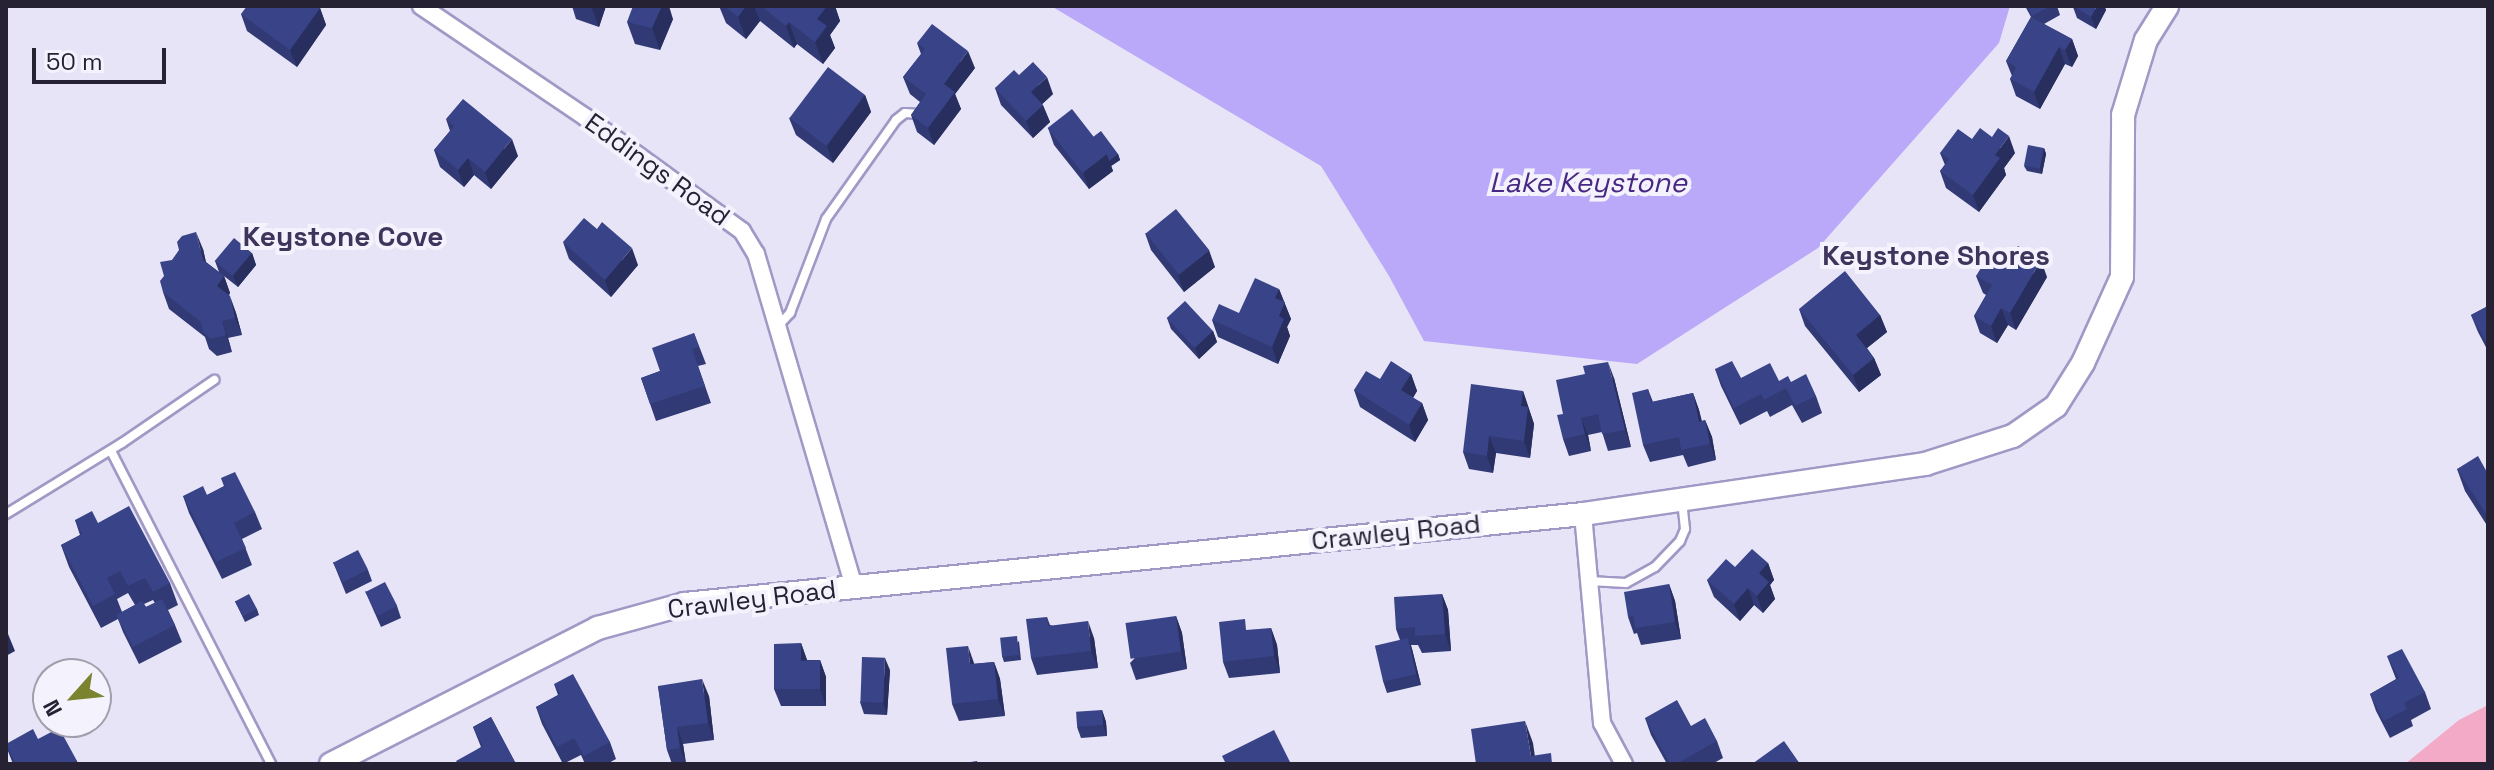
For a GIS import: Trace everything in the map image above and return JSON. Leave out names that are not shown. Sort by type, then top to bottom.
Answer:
[{"type":"street","name":"Crawley Road","points":[[331,764],[598,628],[685,604],[1583,514],[1925,464],[2013,436],[2056,406],[2083,363],[2122,277],[2123,115],[2146,40],[2167,6]]},
{"type":"street","name":"Eddings Road","points":[[427,8],[742,231],[756,254],[854,587]]},
{"type":"street","points":[[1583,514],[1602,723],[1624,764]]},
{"type":"lane","points":[[778,327],[790,313],[826,219],[841,196],[896,120],[905,113],[919,114]]},
{"type":"lane","points":[[6,514],[111,451],[214,380]]},
{"type":"lane","points":[[111,451],[271,764]]},
{"type":"lane","points":[[1589,581],[1626,583],[1655,567],[1680,541],[1685,529],[1682,500]]},
{"type":"shaded area","points":[[2488,705],[2488,764],[2405,764],[2459,720]]},
{"type":"water","name":"Lake Keystone","points":[[1051,6],[2010,6],[1999,43],[1818,248],[1637,364],[1424,341],[1389,276],[1321,166]]},
{"type":"building","points":[[247,6],[320,8],[290,50],[241,14]]},
{"type":"building","points":[[633,6],[662,6],[652,28],[627,22]]},
{"type":"building","points":[[724,6],[746,6],[738,17]]},
{"type":"building","points":[[761,6],[827,6],[817,19],[827,26],[815,42],[789,22],[786,26]]},
{"type":"building","points":[[2027,6],[2051,6],[2032,16]]},
{"type":"building","points":[[2073,6],[2097,6],[2091,17]]},
{"type":"building","points":[[2031,17],[2072,39],[2065,50],[2059,47],[2034,92],[2010,79],[2016,67],[2006,61]]},
{"type":"building","points":[[932,24],[968,51],[944,84],[955,92],[928,128],[911,115],[926,94],[903,77],[925,49],[917,43]]},
{"type":"building","points":[[1033,62],[1047,77],[1031,92],[1043,105],[1026,121],[995,88],[1014,70],[1019,75]]},
{"type":"building","points":[[828,67],[865,95],[826,146],[789,118]]},
{"type":"building","points":[[463,99],[512,139],[485,172],[468,158],[458,170],[434,150],[454,126],[446,119]]},
{"type":"building","points":[[1072,109],[1107,154],[1083,173],[1048,128]]},
{"type":"building","points":[[1980,128],[1992,137],[1998,128],[2009,136],[1995,155],[2000,158],[1973,195],[1940,171],[1949,159],[1940,153],[1958,129],[1972,139]]},
{"type":"building","points":[[1101,131],[1118,154],[1109,161],[1093,137]]},
{"type":"building","points":[[2028,145],[2044,148],[2040,169],[2024,166]]},
{"type":"building","points":[[1176,209],[1209,250],[1179,275],[1146,234]]},
{"type":"building","points":[[584,218],[597,229],[602,222],[632,248],[605,280],[563,242]]},
{"type":"building","points":[[196,232],[203,260],[224,276],[217,286],[230,296],[235,318],[222,321],[226,335],[211,339],[203,332],[201,322],[163,292],[160,281],[164,276],[160,262],[172,260],[179,250],[177,242],[182,236]]},
{"type":"building","points":[[234,238],[252,253],[232,276],[215,261]]},
{"type":"building","points":[[2018,246],[2041,260],[2010,313],[2001,308],[1991,326],[1974,316],[1992,285],[1976,276],[1989,255],[2006,266]]},
{"type":"building","points":[[1845,271],[1880,315],[1856,335],[1874,358],[1853,375],[1799,309]]},
{"type":"building","points":[[1255,278],[1279,289],[1275,298],[1285,302],[1279,316],[1284,319],[1272,347],[1212,320],[1219,304],[1239,313]]},
{"type":"building","points":[[1185,301],[1213,331],[1195,348],[1167,318]]},
{"type":"building","points":[[2488,306],[2488,346],[2471,315]]},
{"type":"building","points":[[694,333],[699,347],[692,349],[705,386],[650,404],[641,378],[660,371],[652,348]]},
{"type":"building","points":[[1391,361],[1411,374],[1401,390],[1422,403],[1409,425],[1354,390],[1366,371],[1380,379]]},
{"type":"building","points":[[1732,361],[1741,378],[1770,363],[1779,381],[1788,376],[1791,382],[1806,374],[1816,396],[1795,406],[1786,388],[1764,400],[1761,394],[1734,408],[1715,369]]},
{"type":"building","points":[[1608,362],[1625,430],[1602,434],[1598,414],[1581,418],[1585,434],[1563,439],[1557,415],[1563,414],[1556,380],[1585,374],[1583,366]]},
{"type":"building","points":[[1471,384],[1523,391],[1521,406],[1528,407],[1524,441],[1489,436],[1487,456],[1463,452]]},
{"type":"building","points":[[1648,389],[1651,402],[1693,393],[1699,422],[1705,420],[1710,444],[1681,450],[1679,437],[1643,445],[1632,393]]},
{"type":"building","points":[[2478,456],[2488,474],[2488,517],[2457,469]]},
{"type":"building","points":[[235,472],[255,512],[234,523],[246,548],[216,562],[183,496],[203,486],[207,495],[225,486],[221,478]]},
{"type":"building","points":[[129,506],[170,583],[153,592],[145,578],[128,586],[120,571],[107,578],[115,594],[93,606],[61,545],[82,534],[75,520],[92,511],[98,523]]},
{"type":"building","points":[[1752,549],[1768,563],[1759,573],[1769,582],[1757,596],[1748,588],[1734,604],[1707,580],[1726,559],[1735,567]]},
{"type":"building","points":[[358,550],[368,570],[343,582],[333,563]]},
{"type":"building","points":[[385,582],[397,606],[378,616],[365,592]]},
{"type":"building","points":[[1669,584],[1675,622],[1635,628],[1633,616],[1628,617],[1624,592]]},
{"type":"building","points":[[249,594],[257,609],[243,617],[235,602]]},
{"type":"building","points":[[1442,594],[1445,634],[1415,636],[1415,627],[1396,629],[1394,597]]},
{"type":"building","points":[[162,599],[175,625],[133,647],[116,615],[142,601],[146,607]]},
{"type":"building","points":[[1176,616],[1181,652],[1131,659],[1125,623]]},
{"type":"building","points":[[1047,617],[1048,626],[1088,621],[1091,651],[1031,658],[1026,619]]},
{"type":"building","points":[[1245,619],[1246,630],[1271,628],[1274,656],[1223,662],[1219,622]]},
{"type":"building","points":[[1017,636],[1019,655],[1002,657],[1000,638]]},
{"type":"building","points":[[1408,638],[1416,674],[1383,682],[1375,646]]},
{"type":"building","points":[[801,643],[801,661],[820,660],[820,689],[774,689],[774,644]]},
{"type":"building","points":[[968,646],[970,664],[994,662],[998,699],[952,704],[946,648]]},
{"type":"building","points":[[2402,649],[2425,692],[2404,703],[2407,709],[2384,721],[2370,694],[2399,678],[2387,656]]},
{"type":"building","points":[[862,657],[885,658],[883,703],[860,702]]},
{"type":"building","points":[[573,674],[610,742],[584,756],[574,738],[557,747],[536,707],[560,694],[554,684]]},
{"type":"building","points":[[702,679],[708,723],[677,727],[680,748],[667,750],[658,686]]},
{"type":"building","points":[[1677,700],[1691,726],[1705,718],[1717,741],[1676,764],[1670,764],[1645,718]]},
{"type":"building","points":[[1102,710],[1103,725],[1077,727],[1076,712]]},
{"type":"building","points":[[491,717],[515,762],[458,764],[456,761],[483,746],[473,727]]},
{"type":"building","points":[[1525,721],[1531,756],[1551,753],[1552,764],[1476,764],[1471,729]]},
{"type":"building","points":[[32,730],[32,738],[64,738],[77,761],[70,764],[16,764],[6,744]]},
{"type":"building","points":[[1274,730],[1291,764],[1226,764],[1222,756]]},
{"type":"building","points":[[1784,741],[1800,764],[1752,764]]},
{"type":"district","name":"Keystone Cove","points":[[343,236]]},
{"type":"district","name":"Keystone Shores","points":[[1936,255]]}]
